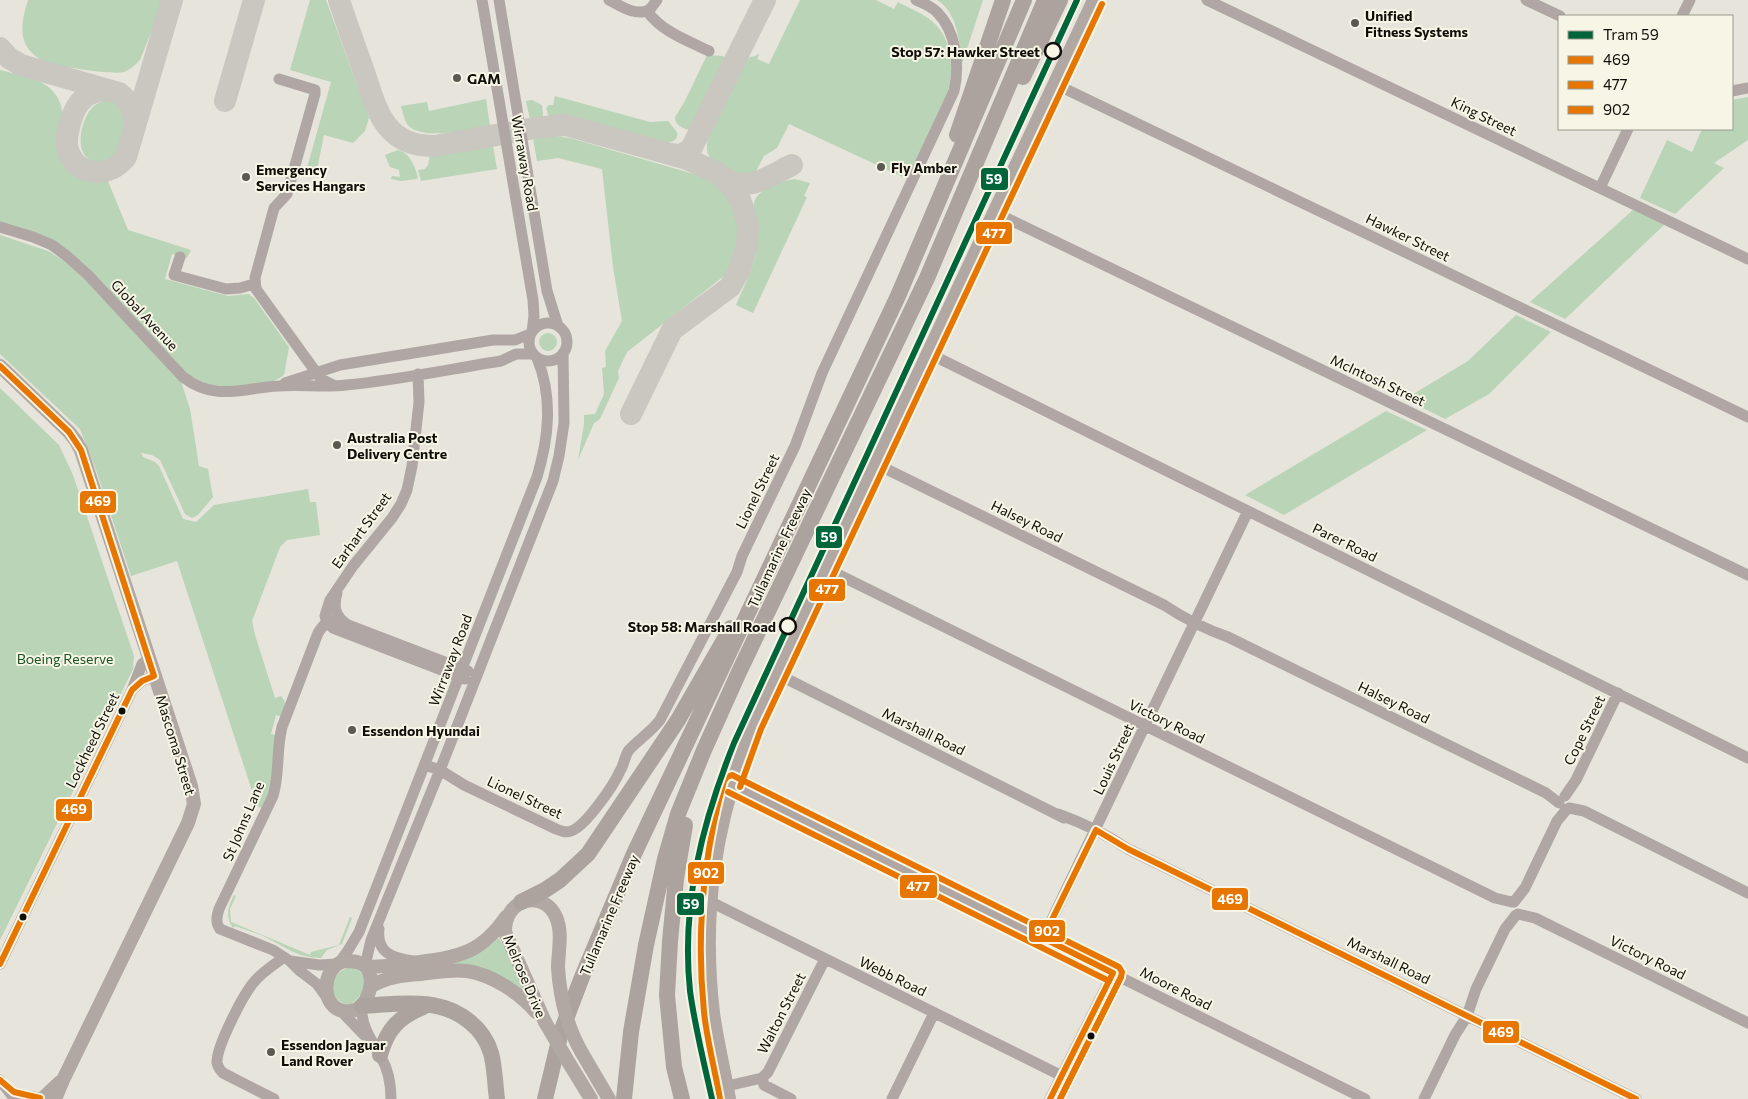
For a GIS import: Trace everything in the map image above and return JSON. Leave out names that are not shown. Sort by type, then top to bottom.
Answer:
[{"type":"highway","points":[[909,271],[1003,0]]},
{"type":"highway","name":"Tullamarine Freeway","points":[[545,1099],[561,1032],[633,856],[909,271],[1024,0]]},
{"type":"highway","name":"Tullamarine Freeway","points":[[624,1099],[637,992],[665,859],[678,814],[739,672],[927,278],[1045,0]]},
{"type":"highway","points":[[927,278],[1060,0]]},
{"type":"highway","points":[[516,906],[570,873],[588,854],[610,825],[678,720],[758,581],[805,491]]},
{"type":"highway","points":[[682,1099],[674,1067],[667,995],[670,941],[681,845],[697,781],[739,672]]},
{"type":"highway","points":[[375,1048],[384,1042],[399,1020],[409,1012],[430,1004]]},
{"type":"highway","points":[[362,1007],[430,1004],[441,1006],[459,1014],[480,1031],[491,1052],[497,1099]]},
{"type":"main road","points":[[728,1092],[713,1014],[709,957],[711,902],[717,841],[732,784],[753,726],[777,674],[1094,0]]},
{"type":"main road","name":"Mascoma Street","points":[[0,366],[59,421],[76,441],[92,483],[191,786],[194,804],[192,813],[63,1080],[44,1098]]},
{"type":"main road","name":"Melrose Drive","points":[[591,1099],[545,1022],[506,937],[505,924],[516,906],[538,902],[548,907],[555,914],[559,930],[559,984],[566,1014],[575,1040],[606,1094]]},
{"type":"main road","points":[[366,966],[369,973],[370,987],[367,1000],[362,1007],[352,1011],[341,1011],[333,1007],[326,992],[327,981],[338,964],[351,961],[366,966],[394,966],[451,957],[471,951],[493,934],[516,906]]},
{"type":"main road","points":[[370,987],[382,980],[393,977],[447,971],[466,971],[484,976],[506,987],[534,1009],[545,1022]]},
{"type":"street","name":"Wirraway Road","points":[[482,0],[533,304],[531,333]]},
{"type":"street","name":"Wirraway Road","points":[[499,0],[548,291],[558,326]]},
{"type":"street","points":[[609,0],[632,11],[640,12],[652,8],[657,0]]},
{"type":"street","name":"Lionel Street","points":[[425,765],[440,770],[460,783],[565,832],[573,830],[585,820],[609,790],[622,769],[627,753],[660,720],[736,572],[795,446],[825,366],[954,90],[956,62],[949,31],[935,11],[916,0]]},
{"type":"street","name":"King Street","points":[[1207,0],[1748,259]]},
{"type":"street","points":[[1526,0],[1558,15]]},
{"type":"street","points":[[1682,15],[1690,0]]},
{"type":"street","points":[[647,11],[664,28],[709,51]]},
{"type":"street","points":[[279,79],[312,88],[315,90],[315,94],[287,194],[274,209],[254,278],[254,284],[256,290],[322,380],[333,386]]},
{"type":"street","name":"Hawker Street","points":[[1055,84],[1748,417]]},
{"type":"street","points":[[1733,92],[1748,88]]},
{"type":"street","points":[[1600,188],[1628,130]]},
{"type":"street","points":[[514,185],[529,182]]},
{"type":"street","name":"McIntosh Street","points":[[994,212],[1748,575]]},
{"type":"street","name":"Global Avenue","points":[[0,227],[34,237],[52,245],[68,257],[88,275],[173,367],[187,380],[208,390],[227,393],[276,386],[333,386],[501,361],[518,354],[535,356]]},
{"type":"street","points":[[180,257],[174,275],[226,289],[254,284]]},
{"type":"street","points":[[366,966],[370,945],[555,473],[564,415],[563,353],[566,337],[563,330],[551,323],[537,326],[531,333],[529,344],[535,356],[549,361],[558,358],[563,353]]},
{"type":"street","name":"Global Avenue","points":[[276,386],[340,365],[494,340],[515,340],[531,333]]},
{"type":"street","name":"Earhart Street","points":[[327,623],[325,616],[327,607],[340,584],[392,518],[407,490],[412,466],[419,402],[414,362],[419,352]]},
{"type":"street","name":"Parer Road","points":[[928,353],[1748,758]]},
{"type":"street","name":"Wirraway Road","points":[[338,964],[348,952],[359,932],[391,854],[541,464],[547,432],[548,397],[544,378],[535,356]]},
{"type":"street","points":[[379,359],[383,380]]},
{"type":"street","name":"Halsey Road","points":[[876,464],[1196,621],[1209,624],[1228,637],[1748,892]]},
{"type":"street","points":[[527,503],[542,509]]},
{"type":"street","name":"Louis Street","points":[[1043,938],[1248,511]]},
{"type":"street","name":"Victory Road","points":[[827,569],[1748,1023]]},
{"type":"street","name":"Earhart Street","points":[[340,584],[335,604],[337,614],[342,621]]},
{"type":"street","points":[[362,635],[342,621],[332,619],[327,623],[334,629],[362,635],[475,679]]},
{"type":"street","name":"St Johns Lane","points":[[327,623],[318,633],[284,720],[280,735],[277,777],[273,796],[219,909],[217,925],[222,930],[262,945],[287,959],[317,984],[328,999]]},
{"type":"street","name":"Lockheed Street","points":[[0,964],[132,690],[142,664],[148,659]]},
{"type":"street","name":"Marshall Road","points":[[777,674],[1058,814],[1082,822],[1094,833],[1636,1099]]},
{"type":"street","name":"Lockheed Street","points":[[132,690],[142,681],[154,676]]},
{"type":"street","name":"Cope Street","points":[[1424,1099],[1618,693]]},
{"type":"street","name":"Moore Road","points":[[732,784],[1365,1099]]},
{"type":"street","points":[[391,854],[405,859]]},
{"type":"street","name":"Webb Road","points":[[711,902],[1062,1076]]},
{"type":"street","points":[[380,920],[379,942],[385,951],[397,958],[420,962]]},
{"type":"street","points":[[274,1099],[223,1073],[217,1062],[224,1038],[246,993],[257,978],[287,959]]},
{"type":"street","name":"St Johns Lane","points":[[287,959],[319,965],[338,964]]},
{"type":"street","name":"Walton Street","points":[[762,1078],[768,1072],[825,959]]},
{"type":"street","points":[[1050,1099],[1112,973]]},
{"type":"street","points":[[362,1007],[363,1024],[386,1067],[391,1099]]},
{"type":"street","points":[[341,1011],[375,1048]]},
{"type":"street","points":[[892,1099],[934,1013]]},
{"type":"street","points":[[728,1092],[762,1078],[764,1085],[791,1099]]},
{"type":"street","points":[[0,1080],[12,1095],[44,1098]]},
{"type":"green space","points":[[28,0],[164,0],[140,60],[128,70],[118,73],[51,64],[35,56],[24,40],[22,27]]},
{"type":"green space","points":[[310,0],[326,0],[369,118],[365,131],[353,143],[324,135],[316,174],[313,173],[313,170],[307,168],[331,82],[290,70]]},
{"type":"green space","points":[[800,0],[876,0],[894,9],[898,2],[932,21],[944,36],[951,63],[948,91],[907,179],[789,124],[777,148],[764,156],[755,173],[747,174],[729,171],[714,162],[709,156],[707,148],[708,139],[746,61],[757,54],[759,55],[757,59],[769,64]]},
{"type":"green space","points":[[937,0],[983,0],[962,64],[953,20],[949,12]]},
{"type":"green space","points":[[707,55],[723,56],[726,59],[689,130],[681,127],[675,120],[675,117],[685,101]]},
{"type":"green space","points":[[0,70],[38,81],[55,94],[62,114],[57,146],[62,160],[71,171],[82,178],[94,181],[108,181],[128,230],[191,250],[187,258],[172,254],[165,279],[228,296],[249,294],[254,298],[289,347],[284,375],[267,383],[244,387],[226,387],[210,384],[183,372],[91,272],[0,223]]},
{"type":"green space","points":[[555,96],[650,122],[668,121],[677,132],[676,139],[671,142],[656,144],[569,118],[549,117],[546,108],[549,105],[553,105]]},
{"type":"green space","points":[[1748,97],[1748,140],[1714,163],[1724,168],[1675,214],[1640,198],[1667,140],[1692,152],[1702,130],[1733,130],[1733,100]]},
{"type":"green space","points":[[486,99],[490,126],[447,133],[423,132],[414,129],[407,124],[401,106],[427,102],[429,111]]},
{"type":"green space","points":[[532,100],[542,105],[543,115],[541,118],[530,120],[526,101]]},
{"type":"green space","points":[[104,101],[110,101],[124,107],[127,112],[129,119],[127,136],[117,158],[110,163],[102,163],[85,156],[81,143],[82,128],[87,115],[95,105]]},
{"type":"green space","points":[[551,136],[570,138],[704,177],[721,189],[728,198],[739,226],[740,238],[729,272],[627,352],[618,371],[619,378],[600,419],[594,423],[578,460],[584,415],[595,414],[604,394],[602,368],[606,367],[605,351],[622,321],[613,267],[602,169],[558,158],[537,161],[533,138]]},
{"type":"green space","points":[[493,146],[497,169],[421,181],[418,170],[425,169],[430,155]]},
{"type":"green space","points":[[398,150],[406,154],[411,160],[418,177],[417,179],[401,181],[391,179],[392,176],[400,177],[399,170],[390,167],[385,155]]},
{"type":"green space","points":[[795,179],[810,183],[804,196],[807,197],[753,313],[736,305],[757,250],[758,237],[754,209],[755,200],[767,188]]},
{"type":"green space","points":[[1633,210],[1665,224],[1565,319],[1530,302]]},
{"type":"green space","points":[[0,235],[48,251],[72,266],[181,381],[190,409],[199,466],[208,469],[213,497],[198,515],[192,518],[185,514],[160,460],[152,455],[141,453],[143,457],[155,462],[159,466],[183,519],[196,522],[214,505],[308,489],[310,502],[316,502],[320,535],[287,540],[280,547],[252,621],[275,698],[281,696],[285,704],[282,717],[276,715],[271,734],[277,735],[273,783],[264,809],[257,806],[177,561],[131,576],[96,470],[80,429],[0,354]]},
{"type":"green space","points":[[1516,315],[1551,332],[1489,394],[1445,419],[1405,399],[1468,361]]},
{"type":"green space","points":[[548,333],[554,336],[557,342],[554,348],[548,351],[542,348],[539,342],[542,336]]},
{"type":"green space","name":"Boeing Reserve","points":[[0,388],[59,445],[73,475],[134,656],[133,669],[0,940]]},
{"type":"green space","points":[[1386,411],[1427,430],[1284,515],[1245,495]]},
{"type":"green space","points":[[234,895],[236,896],[230,909],[231,922],[310,955],[311,952],[339,945],[350,917],[352,918],[342,944],[327,950],[321,958],[304,956],[261,935],[235,926],[233,928],[230,924],[228,912]]},
{"type":"green space","points":[[499,938],[514,965],[524,993],[440,964],[458,962],[479,954]]},
{"type":"green space","points":[[353,967],[363,976],[365,986],[363,991],[350,1005],[342,1003],[336,998],[333,986],[334,979],[338,973]]},
{"type":"taxiway","points":[[111,91],[89,94],[79,103],[72,115],[67,139],[68,150],[72,159],[86,170],[94,172],[111,169],[126,157],[172,0]]},
{"type":"taxiway","points":[[225,101],[254,0]]},
{"type":"taxiway","points":[[339,0],[377,109],[392,132],[403,140],[435,146],[535,128],[566,125],[687,159],[718,173],[731,186],[740,199],[748,224],[747,245],[739,271],[730,287],[672,330],[631,414]]},
{"type":"taxiway","points":[[669,154],[681,155],[691,149],[765,0]]},
{"type":"taxiway","points":[[0,48],[9,58],[21,65],[119,93],[132,108],[135,117],[135,127]]},
{"type":"taxiway","points":[[727,180],[744,184],[752,183],[792,165]]},
{"type":"tram line","name":"59","points":[[712,1099],[692,1004],[688,959],[692,896],[697,865],[712,803],[734,743],[1077,0]]},
{"type":"transit line","name":"477","points":[[740,787],[761,729],[1102,4]]},
{"type":"transit line","name":"469","points":[[0,366],[69,432],[81,450],[154,676],[142,681],[132,690],[0,964]]},
{"type":"transit line","name":"902","points":[[720,1099],[704,1012],[701,925],[706,867],[711,838],[724,781],[732,775],[1119,967],[1122,972],[1121,977],[1060,1099]]},
{"type":"transit line","name":"477","points":[[728,792],[1109,981]]},
{"type":"transit line","name":"469","points":[[1096,830],[1128,849],[1636,1099]]},
{"type":"transit line","name":"469","points":[[1043,938],[1096,830]]},
{"type":"transit line","name":"469","points":[[1043,938],[1113,973]]},
{"type":"transit line","name":"469","points":[[1050,1099],[1113,973]]},
{"type":"transit line","name":"477","points":[[1060,1099],[1121,977]]},
{"type":"transit line","name":"469","points":[[0,1080],[14,1092],[40,1098]]},
{"type":"place","name":"Unified Fitness Systems","points":[[1355,23]]},
{"type":"place","name":"Stop 57: Hawker Street","points":[[1053,51]]},
{"type":"place","name":"GAM","points":[[457,78]]},
{"type":"place","name":"Fly Amber","points":[[881,167]]},
{"type":"place","name":"Emergency Services Hangars","points":[[246,177]]},
{"type":"place","name":"Australia Post Delivery Centre","points":[[337,445]]},
{"type":"place","name":"Stop 58: Marshall Road","points":[[788,626]]},
{"type":"place","name":"Essendon Hyundai","points":[[352,730]]},
{"type":"place","name":"Essendon Jaguar Land Rover","points":[[271,1052]]}]
